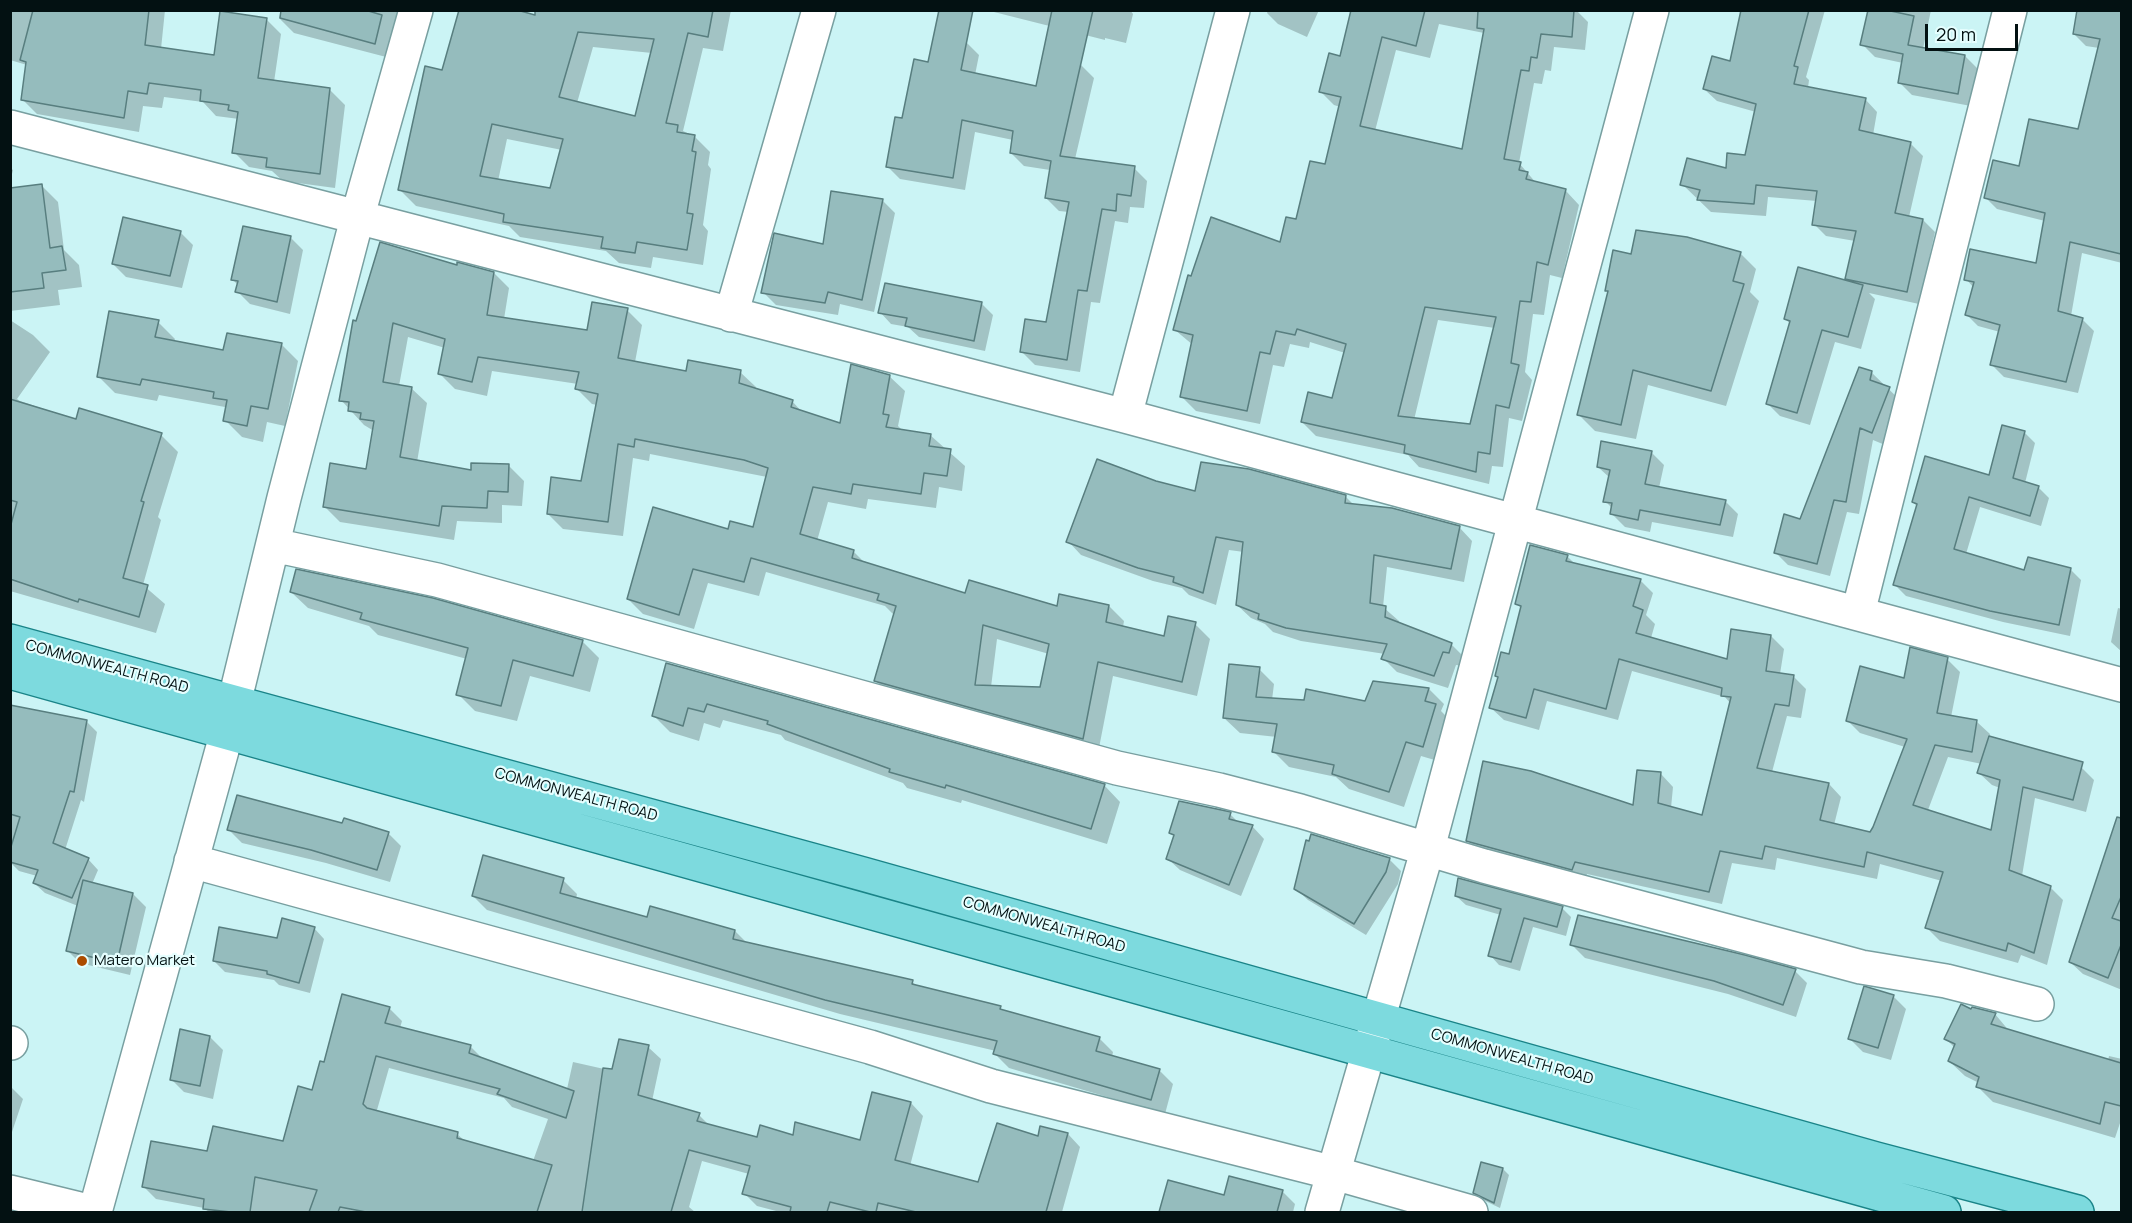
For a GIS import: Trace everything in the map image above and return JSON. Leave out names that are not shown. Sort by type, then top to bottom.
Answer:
[{"type":"main road","name":"COMMONWEALTH ROAD","points":[[10,641],[231,717],[856,910],[1944,1212]]},
{"type":"main road","name":"COMMONWEALTH ROAD","points":[[10,672],[231,717],[852,870],[1864,1156],[2077,1212]]},
{"type":"street","points":[[10,1192],[93,1212],[231,717],[358,215],[416,10]]},
{"type":"street","points":[[731,315],[819,10]]},
{"type":"street","points":[[1125,416],[1233,10]]},
{"type":"street","points":[[1322,1212],[1428,848],[1652,10]]},
{"type":"street","points":[[1858,613],[2010,10]]},
{"type":"street","points":[[10,127],[358,215],[731,315],[1125,416],[2121,685]]},
{"type":"street","points":[[273,545],[437,580],[1117,768],[1233,793],[1484,866],[1861,967],[1946,981],[2037,1004]]},
{"type":"street","points":[[191,861],[870,1047],[1014,1092],[1334,1173],[1471,1212]]},
{"type":"building","points":[[33,10],[149,10],[145,45],[214,55],[220,11],[267,18],[258,78],[330,88],[320,174],[266,167],[267,158],[232,153],[238,112],[228,110],[229,105],[200,101],[201,90],[149,83],[147,94],[128,91],[124,118],[21,100],[26,62],[20,60]]},
{"type":"building","points":[[281,10],[365,10],[382,15],[375,44],[280,18]]},
{"type":"building","points":[[459,10],[517,10],[535,15],[535,10],[713,10],[708,37],[688,33],[666,123],[678,125],[677,132],[695,135],[692,151],[696,152],[687,213],[693,214],[687,250],[637,242],[635,253],[601,248],[603,237],[503,222],[504,214],[398,190],[425,66],[442,70]],"holes":[[[578,32],[654,39],[635,116],[559,97]],[[492,124],[563,139],[550,188],[480,176]]]},
{"type":"building","points":[[939,10],[973,10],[961,70],[1036,86],[1052,10],[1093,10],[1060,156],[1135,166],[1131,196],[1117,194],[1116,211],[1102,209],[1087,291],[1078,290],[1067,360],[1020,352],[1025,319],[1046,322],[1069,202],[1045,198],[1051,161],[1010,153],[1013,131],[962,120],[953,178],[886,167],[895,117],[902,118],[914,59],[928,62]]},
{"type":"building","points":[[1351,10],[1425,10],[1416,46],[1382,37],[1360,126],[1462,149],[1484,29],[1477,28],[1478,10],[1574,10],[1572,37],[1541,34],[1537,58],[1531,57],[1529,71],[1521,70],[1504,159],[1521,162],[1519,170],[1528,172],[1526,179],[1566,189],[1548,265],[1537,262],[1531,302],[1520,301],[1511,363],[1519,365],[1509,408],[1496,405],[1490,454],[1478,452],[1476,472],[1404,453],[1405,445],[1301,422],[1308,392],[1332,398],[1346,344],[1297,329],[1295,335],[1276,331],[1270,354],[1260,352],[1247,411],[1180,397],[1193,335],[1173,330],[1188,275],[1191,276],[1211,217],[1280,242],[1286,217],[1296,219],[1310,161],[1325,164],[1341,97],[1319,92],[1329,53],[1340,56]],"holes":[[[1425,307],[1496,317],[1470,424],[1398,416]]]},
{"type":"building","points":[[1741,10],[1809,10],[1794,66],[1798,67],[1794,84],[1866,98],[1859,130],[1911,142],[1895,213],[1923,219],[1907,292],[1845,279],[1856,231],[1812,225],[1817,191],[1756,185],[1754,204],[1697,200],[1700,190],[1680,185],[1687,158],[1726,168],[1727,153],[1745,155],[1756,104],[1703,89],[1712,56],[1730,61]]},
{"type":"building","points":[[1868,10],[1886,10],[1914,16],[1908,45],[1965,55],[1958,94],[1898,83],[1903,54],[1860,45]]},
{"type":"building","points":[[2077,10],[2121,10],[2121,254],[2070,242],[2058,311],[2083,318],[2066,382],[1990,365],[2000,325],[1965,315],[1974,282],[1964,280],[1970,249],[2036,263],[2045,213],[1984,198],[1993,160],[2019,166],[2029,119],[2078,129],[2100,39],[2073,34]]},
{"type":"building","points":[[42,184],[50,248],[62,246],[66,270],[42,273],[44,288],[10,292],[10,188]]},
{"type":"building","points":[[831,191],[883,199],[862,300],[828,292],[825,303],[761,293],[774,233],[823,244]]},
{"type":"building","points":[[123,217],[181,231],[170,276],[112,264]]},
{"type":"building","points":[[243,226],[291,236],[277,302],[235,292],[238,281],[231,280]]},
{"type":"building","points":[[1636,230],[1687,237],[1741,252],[1733,281],[1744,284],[1711,391],[1633,370],[1621,425],[1577,415],[1608,291],[1605,291],[1613,250],[1631,254]]},
{"type":"building","points":[[380,242],[457,265],[457,262],[494,272],[487,315],[587,330],[592,302],[628,308],[618,358],[686,371],[688,360],[741,370],[739,383],[793,400],[791,407],[840,423],[851,364],[890,375],[883,414],[889,415],[886,427],[931,434],[929,446],[951,449],[947,476],[924,473],[921,494],[853,484],[851,494],[813,487],[800,534],[854,550],[852,558],[965,593],[969,580],[1057,606],[1059,594],[1109,605],[1106,622],[1164,636],[1168,616],[1196,622],[1182,682],[1098,662],[1083,739],[874,681],[896,606],[877,600],[879,594],[751,558],[744,582],[693,569],[679,615],[627,599],[653,507],[728,529],[730,521],[753,527],[768,468],[744,460],[635,439],[634,447],[618,444],[608,522],[547,514],[551,477],[581,481],[598,394],[575,389],[579,372],[478,357],[472,382],[438,374],[445,339],[393,323],[383,382],[412,387],[400,457],[471,470],[471,463],[509,464],[508,492],[488,491],[487,508],[442,506],[439,526],[323,507],[330,463],[366,469],[374,421],[360,419],[361,413],[348,411],[349,402],[339,401],[353,320],[356,321]],"holes":[[[983,625],[1049,644],[1040,687],[975,685]]]},
{"type":"building","points":[[1798,267],[1863,285],[1848,337],[1822,330],[1797,413],[1766,404],[1790,321],[1784,319]]},
{"type":"building","points":[[885,283],[982,302],[974,341],[905,326],[907,318],[878,313]]},
{"type":"building","points":[[109,311],[159,320],[155,337],[223,350],[227,333],[282,343],[268,409],[251,406],[247,426],[223,421],[227,400],[213,398],[214,392],[142,379],[140,385],[97,377]]},
{"type":"building","points":[[1859,367],[1872,371],[1870,380],[1890,387],[1872,433],[1860,428],[1846,502],[1834,500],[1817,564],[1774,553],[1784,514],[1800,519]]},
{"type":"building","points":[[10,399],[76,419],[79,408],[162,433],[141,501],[144,502],[123,578],[148,585],[139,617],[79,599],[78,602],[10,579],[10,528],[17,502],[10,500]]},
{"type":"building","points":[[2002,425],[2025,431],[2013,478],[2039,486],[2030,516],[1969,497],[1954,549],[2024,570],[2028,557],[2071,568],[2059,625],[1990,611],[1893,585],[1917,504],[1912,502],[1925,456],[1989,475]]},
{"type":"building","points":[[1601,441],[1652,451],[1645,484],[1726,500],[1720,525],[1640,510],[1638,520],[1610,514],[1612,503],[1603,502],[1610,470],[1597,467]]},
{"type":"building","points":[[1097,459],[1156,481],[1195,491],[1201,462],[1249,469],[1346,495],[1345,503],[1392,508],[1460,526],[1451,569],[1374,555],[1370,603],[1386,606],[1385,617],[1452,643],[1449,653],[1443,652],[1434,676],[1381,659],[1387,644],[1286,628],[1258,619],[1259,614],[1236,605],[1243,542],[1216,537],[1203,593],[1173,582],[1174,577],[1138,568],[1066,542]]},
{"type":"building","points":[[1530,545],[1568,555],[1566,561],[1641,579],[1633,606],[1643,610],[1636,633],[1727,659],[1731,629],[1771,635],[1766,671],[1794,675],[1789,706],[1775,704],[1757,768],[1829,783],[1820,820],[1870,832],[1873,827],[1907,739],[1846,721],[1860,666],[1904,678],[1910,647],[1948,657],[1937,713],[1977,720],[1972,752],[1935,745],[1913,805],[1991,830],[2000,780],[1977,773],[1989,736],[2083,762],[2073,800],[2023,787],[2009,870],[2051,886],[2034,953],[2008,943],[2006,951],[1925,928],[1943,872],[1867,852],[1864,867],[1765,846],[1762,859],[1720,851],[1709,892],[1575,862],[1572,870],[1466,841],[1483,761],[1531,771],[1633,805],[1637,770],[1661,772],[1658,803],[1702,815],[1731,697],[1721,696],[1722,688],[1619,659],[1606,709],[1534,689],[1526,718],[1489,708],[1498,677],[1495,676],[1501,652],[1509,654],[1521,606],[1515,604]]},
{"type":"building","points":[[296,569],[433,598],[583,640],[573,676],[513,660],[501,706],[456,695],[468,648],[360,619],[362,613],[290,592]]},
{"type":"building","points":[[666,663],[1105,784],[1091,829],[946,785],[945,788],[889,772],[890,769],[767,724],[768,721],[707,704],[704,712],[688,708],[683,726],[652,716]]},
{"type":"building","points":[[1229,664],[1260,667],[1256,697],[1304,700],[1306,689],[1365,701],[1373,681],[1429,688],[1425,701],[1436,704],[1423,747],[1406,742],[1389,792],[1332,774],[1334,765],[1272,752],[1277,724],[1223,718]]},
{"type":"building","points":[[10,705],[87,720],[74,792],[70,791],[53,843],[89,858],[72,898],[33,883],[38,870],[10,862],[10,850],[20,817],[10,814]]},
{"type":"building","points":[[237,795],[342,823],[344,818],[389,832],[377,870],[311,850],[227,830]]},
{"type":"building","points":[[1179,801],[1231,812],[1229,819],[1253,825],[1229,885],[1166,859],[1174,835],[1169,833]]},
{"type":"building","points":[[2117,817],[2121,818],[2121,897],[2112,918],[2121,921],[2121,945],[2108,978],[2069,962]]},
{"type":"building","points":[[1311,834],[1390,858],[1386,872],[1354,924],[1294,889],[1306,840],[1309,841]]},
{"type":"building","points":[[483,855],[564,878],[560,893],[647,917],[650,906],[735,930],[733,939],[913,980],[912,984],[1001,1006],[1000,1009],[1100,1037],[1096,1051],[1160,1069],[1151,1100],[993,1054],[997,1041],[825,1000],[472,896]]},
{"type":"building","points":[[1458,878],[1563,906],[1557,927],[1524,918],[1511,962],[1488,956],[1501,909],[1455,896]]},
{"type":"building","points":[[83,880],[133,893],[117,963],[66,951]]},
{"type":"building","points":[[1578,915],[1796,969],[1783,1005],[1714,981],[1570,945]]},
{"type":"building","points":[[282,918],[315,927],[299,983],[267,974],[267,971],[213,961],[219,927],[277,938]]},
{"type":"building","points":[[1864,986],[1894,995],[1878,1048],[1848,1039]]},
{"type":"building","points":[[342,994],[390,1007],[385,1023],[471,1045],[469,1053],[574,1091],[566,1118],[497,1094],[500,1089],[376,1056],[363,1104],[367,1108],[458,1132],[457,1138],[552,1165],[537,1212],[366,1212],[340,1207],[338,1212],[309,1212],[317,1190],[255,1177],[250,1212],[231,1212],[203,1209],[204,1199],[142,1187],[151,1141],[207,1151],[213,1126],[283,1141],[298,1086],[312,1090],[320,1061],[324,1062]]},
{"type":"building","points":[[1961,1004],[1971,1009],[1972,1007],[1996,1013],[1991,1024],[2121,1063],[2121,1106],[2105,1102],[2100,1124],[1976,1087],[1979,1077],[1948,1061],[1955,1044],[1944,1039]]},
{"type":"building","points":[[180,1029],[210,1036],[200,1086],[170,1080]]},
{"type":"building","points":[[619,1039],[649,1045],[638,1095],[700,1113],[697,1121],[757,1137],[760,1125],[793,1135],[795,1122],[860,1140],[872,1092],[911,1102],[895,1160],[978,1182],[997,1123],[1038,1136],[1040,1126],[1068,1133],[1046,1212],[916,1212],[878,1203],[876,1212],[870,1212],[830,1202],[827,1212],[790,1212],[791,1207],[742,1194],[750,1166],[689,1150],[671,1212],[582,1212],[603,1068],[612,1069]]},
{"type":"building","points":[[1481,1162],[1503,1168],[1494,1203],[1473,1193]]},
{"type":"building","points":[[1229,1176],[1283,1190],[1277,1212],[1159,1212],[1168,1180],[1224,1195]]},
{"type":"place","name":"Matero Market","points":[[82,961]]}]
